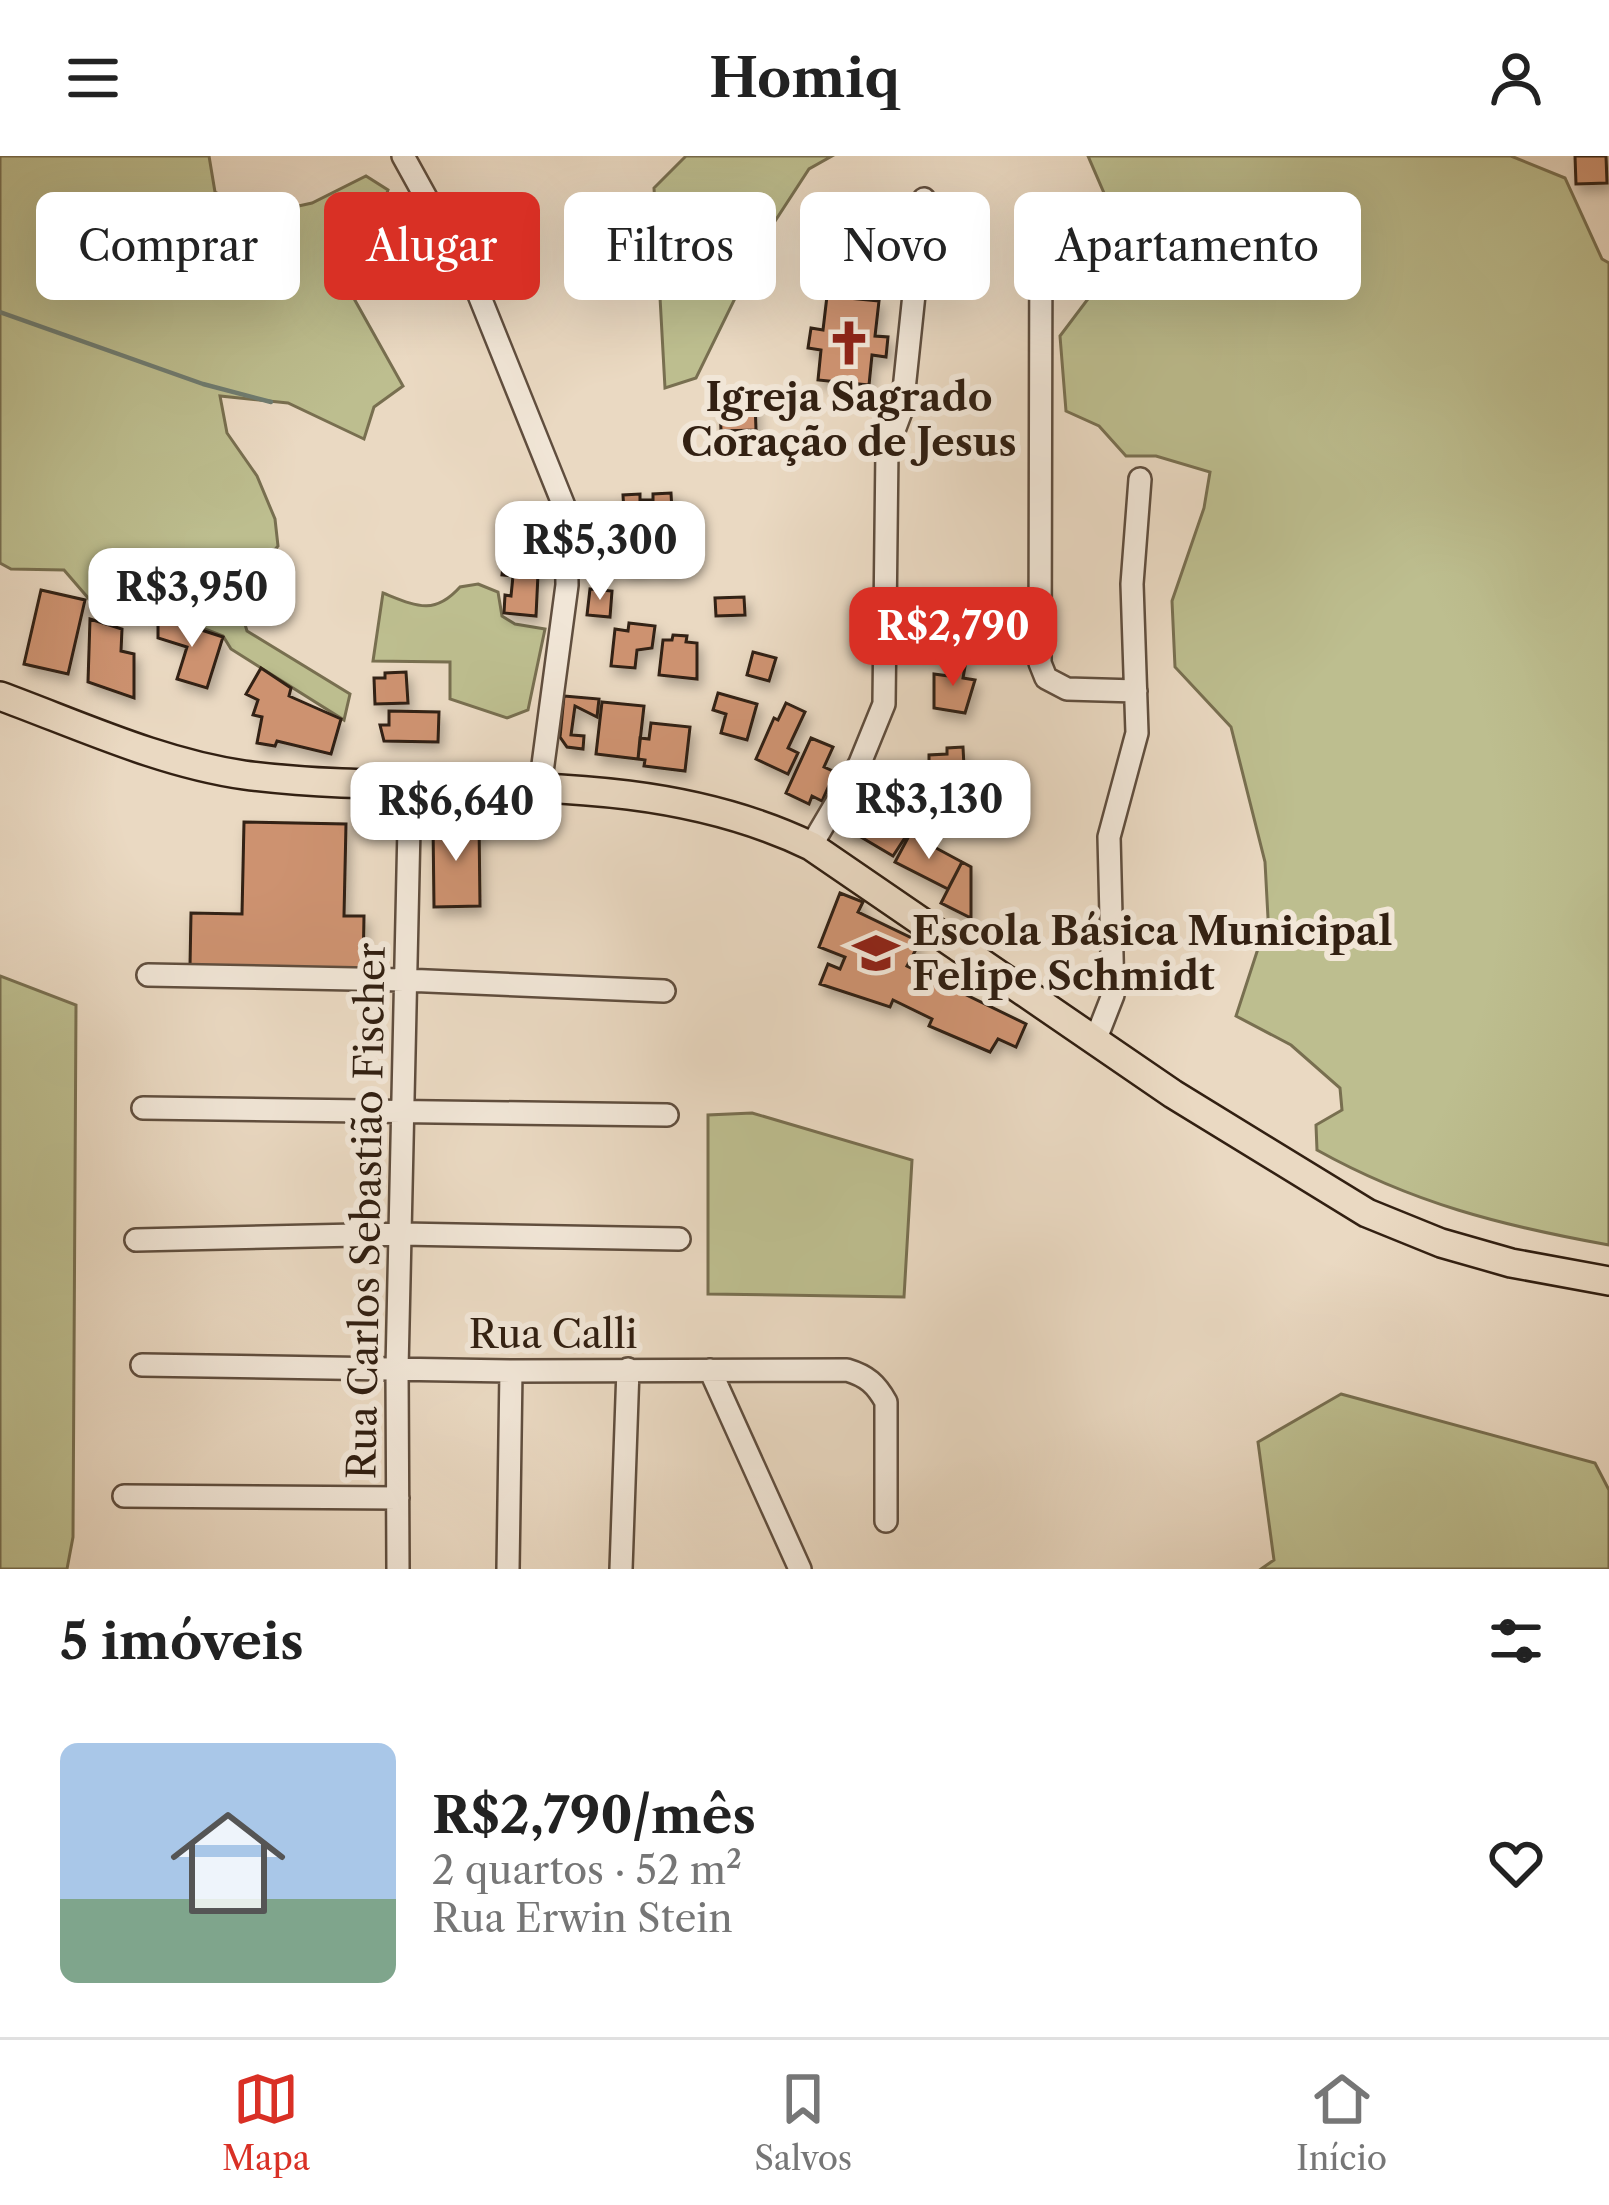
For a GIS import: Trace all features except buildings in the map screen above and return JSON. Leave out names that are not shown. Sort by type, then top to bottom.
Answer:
[{"type":"main road","points":[[0,696],[176,760],[238,774],[540,787],[687,803],[774,828],[812,846],[1173,1094],[1383,1221],[1511,1263],[1609,1281]]},
{"type":"street","points":[[403,156],[477,290],[566,511],[567,585],[540,787]]},
{"type":"street","points":[[812,846],[860,764],[884,704],[887,449],[902,409],[913,300]]},
{"type":"street","points":[[1041,300],[1040,663],[1046,678],[1067,688],[1136,691]]},
{"type":"street","points":[[1095,1041],[1113,995],[1109,837],[1137,734],[1132,584],[1140,479]]},
{"type":"street","name":"Rua Carlos Sebastião Fischer","points":[[398,1569],[410,782]]},
{"type":"street","points":[[148,975],[664,991]]},
{"type":"street","points":[[143,1108],[667,1115]]},
{"type":"street","points":[[136,1240],[402,1234],[679,1239]]},
{"type":"street","name":"Rua Calli","points":[[142,1365],[847,1370],[878,1386],[886,1402],[886,1521]]},
{"type":"street","points":[[621,1569],[628,1369]]},
{"type":"street","points":[[710,1370],[800,1569]]},
{"type":"street","points":[[508,1569],[511,1371]]},
{"type":"street","points":[[124,1496],[398,1498]]},
{"type":"green space","points":[[0,156],[209,156],[215,192],[36,192],[36,300],[300,300],[300,206],[324,197],[324,300],[355,300],[403,386],[374,407],[364,439],[288,403],[220,396],[227,433],[257,476],[275,519],[278,546],[236,595],[247,631],[350,694],[344,720],[231,649],[223,636],[146,606],[102,614],[64,570],[11,569],[0,563]]},
{"type":"green space","points":[[686,156],[832,156],[809,169],[776,220],[776,192],[654,192]]},
{"type":"green space","points":[[1088,156],[1511,156],[1565,178],[1602,259],[1609,263],[1609,1245],[1459,1210],[1388,1185],[1317,1150],[1316,1125],[1342,1110],[1340,1088],[1291,1045],[1236,1016],[1268,918],[1265,862],[1231,727],[1175,667],[1172,601],[1204,508],[1210,472],[1156,456],[1126,456],[1099,426],[1066,411],[1060,336],[1087,300],[1361,300],[1361,192],[1104,192]]},
{"type":"green space","points":[[366,176],[387,192],[334,192]]},
{"type":"green space","points":[[660,300],[734,300],[696,378],[665,388]]},
{"type":"green space","points":[[478,584],[498,592],[502,616],[515,624],[545,629],[528,710],[507,718],[450,699],[450,662],[373,661],[383,593],[424,606],[442,602],[460,587]]},
{"type":"green space","points":[[0,976],[76,1005],[73,1537],[67,1569],[0,1569]]},
{"type":"green space","points":[[752,1113],[912,1160],[904,1297],[708,1294],[708,1115]]},
{"type":"green space","points":[[1341,1394],[1595,1463],[1609,1490],[1609,1569],[1261,1569],[1274,1560],[1258,1442]]},
{"type":"waterway","points":[[0,312],[203,384],[271,402]]},
{"type":"place","name":"Igreja Sagrado Coração de Jesus","points":[[849,343]]},
{"type":"place","name":"Escola Básica Municipal Felipe Schmidt","points":[[876,953]]}]
